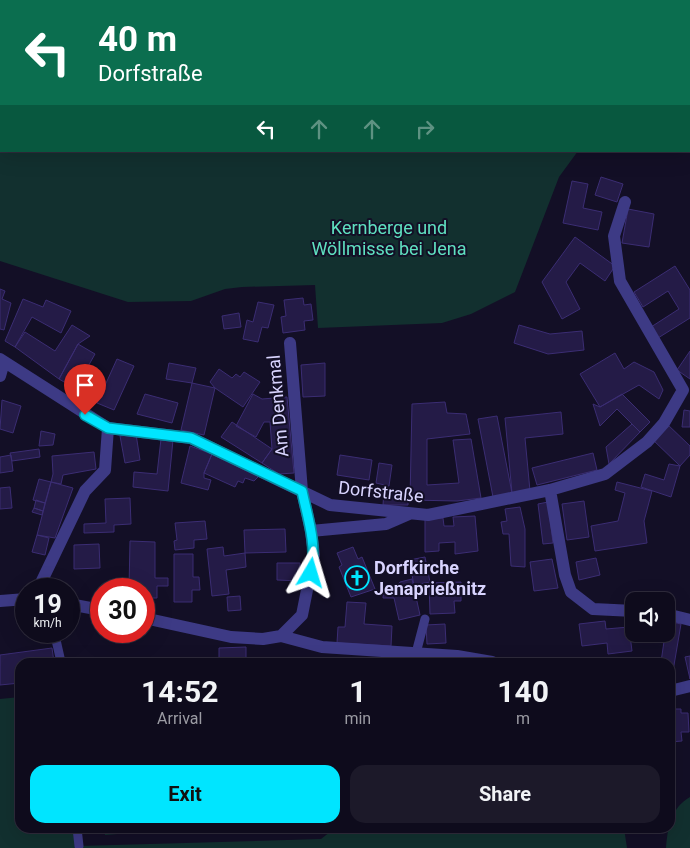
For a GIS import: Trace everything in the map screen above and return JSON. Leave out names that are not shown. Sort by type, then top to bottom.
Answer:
[{"type":"street","points":[[625,202],[614,236],[620,281],[686,391]]},
{"type":"street","name":"Am Denkmal","points":[[281,636],[302,615],[314,556],[312,531],[302,491],[290,343]]},
{"type":"street","points":[[0,376],[2,361]]},
{"type":"street","name":"Dorfstraße","points":[[2,361],[108,428],[191,438],[330,505],[428,515],[550,490],[606,474],[647,442],[664,423],[686,391]]},
{"type":"street","points":[[43,578],[85,491],[105,470],[108,428]]},
{"type":"street","points":[[550,490],[565,575],[571,592],[593,609],[625,611]]},
{"type":"street","points":[[312,531],[386,524],[410,513]]},
{"type":"street","points":[[0,601],[15,600]]},
{"type":"street","points":[[675,616],[690,620]]},
{"type":"street","points":[[155,621],[231,638],[281,636],[322,647],[469,658]]},
{"type":"street","points":[[675,690],[690,686]]},
{"type":"lane","points":[[416,653],[425,618]]},
{"type":"lane","points":[[57,643],[60,658]]},
{"type":"lane","points":[[78,833],[79,846]]},
{"type":"green space","name":"Kernberge und Wöllmisse bei Jena","points":[[0,152],[577,152],[559,177],[515,292],[471,314],[442,323],[318,328],[315,285],[225,289],[191,301],[128,302],[0,261]]},
{"type":"green space","points":[[15,698],[15,833],[78,833],[79,846],[321,839],[329,833],[625,833],[627,848],[0,848],[0,699]]},
{"type":"green space","points":[[690,797],[690,848],[666,848],[668,833],[675,833],[675,812]]},
{"type":"green space","points":[[105,833],[130,833],[105,835]]},
{"type":"building","points":[[601,177],[623,184],[617,202],[595,195]]},
{"type":"building","points":[[572,181],[588,184],[583,208],[602,212],[598,230],[563,223]]},
{"type":"building","points":[[628,209],[654,214],[649,247],[622,243]]},
{"type":"building","points":[[575,237],[615,266],[605,281],[580,263],[566,282],[580,309],[562,319],[542,282]]},
{"type":"building","points":[[675,266],[690,290],[690,318],[658,338],[651,327],[679,309],[668,291],[643,307],[634,292]]},
{"type":"building","points":[[0,289],[5,291],[2,299],[11,303],[4,330],[0,329]]},
{"type":"building","points":[[303,298],[304,305],[311,304],[313,320],[304,321],[305,330],[283,333],[281,317],[286,316],[284,300]]},
{"type":"building","points":[[23,299],[43,307],[46,300],[71,311],[61,333],[32,317],[15,347],[5,341]]},
{"type":"building","points":[[258,302],[274,305],[268,328],[262,327],[258,342],[243,339],[247,320],[253,322]]},
{"type":"building","points":[[239,313],[241,327],[224,329],[222,316]]},
{"type":"building","points":[[72,325],[90,336],[78,344],[59,379],[15,347],[25,332],[55,351]]},
{"type":"building","points":[[519,325],[550,334],[582,331],[584,350],[548,354],[514,343]]},
{"type":"building","points":[[78,344],[95,354],[86,370],[94,374],[83,393],[59,379]]},
{"type":"building","points":[[690,351],[690,379],[677,370]]},
{"type":"building","points":[[615,353],[624,369],[634,362],[654,372],[663,390],[659,399],[639,385],[600,407],[580,374]]},
{"type":"building","points":[[117,359],[134,366],[114,410],[97,403]]},
{"type":"building","points":[[169,363],[196,368],[192,383],[166,379]]},
{"type":"building","points":[[325,363],[325,396],[303,397],[301,365]]},
{"type":"building","points":[[219,369],[232,378],[236,374],[240,377],[244,372],[260,382],[243,407],[215,388],[210,382]]},
{"type":"building","points":[[92,379],[104,387],[97,403],[83,393]]},
{"type":"building","points":[[192,383],[215,388],[204,435],[181,430]]},
{"type":"building","points":[[145,394],[178,403],[172,423],[137,414]]},
{"type":"building","points":[[253,394],[262,399],[287,397],[294,473],[279,474],[262,463],[272,449],[270,422],[264,422],[256,437],[236,426]]},
{"type":"building","points":[[622,394],[650,422],[640,432],[617,409],[600,426],[593,404],[600,407]]},
{"type":"building","points":[[2,400],[21,406],[13,433],[0,429]]},
{"type":"building","points":[[445,402],[447,413],[466,414],[470,434],[427,439],[427,485],[459,483],[453,440],[471,439],[481,498],[457,501],[410,500],[412,404]]},
{"type":"building","points":[[684,410],[690,411],[690,427],[682,427]]},
{"type":"building","points":[[561,412],[563,434],[525,438],[530,491],[512,493],[505,418]]},
{"type":"building","points":[[497,416],[512,493],[493,497],[478,419]]},
{"type":"building","points":[[232,422],[272,449],[262,463],[221,437]]},
{"type":"building","points":[[666,423],[690,446],[690,455],[680,466],[651,438]]},
{"type":"building","points":[[632,424],[640,432],[609,464],[606,447]]},
{"type":"building","points":[[41,431],[55,434],[53,445],[39,446]]},
{"type":"building","points":[[136,434],[140,460],[125,463],[120,436]]},
{"type":"building","points":[[161,439],[173,440],[168,491],[133,487],[134,472],[157,474]]},
{"type":"building","points":[[190,446],[212,454],[204,473],[204,478],[211,480],[208,490],[181,483]]},
{"type":"building","points":[[39,449],[40,457],[12,461],[10,453]]},
{"type":"building","points":[[94,452],[96,469],[63,475],[61,484],[51,482],[53,474],[52,456]]},
{"type":"building","points":[[593,453],[597,470],[537,485],[532,468]]},
{"type":"building","points":[[212,454],[260,475],[254,481],[245,478],[243,483],[238,481],[235,487],[204,473]]},
{"type":"building","points":[[11,455],[13,471],[0,473],[0,457]]},
{"type":"building","points":[[340,455],[372,460],[369,480],[337,475]]},
{"type":"building","points":[[379,463],[392,465],[389,486],[376,483]]},
{"type":"building","points":[[669,464],[680,466],[671,497],[641,487],[645,474],[664,480]]},
{"type":"building","points":[[39,479],[51,482],[45,503],[33,500]]},
{"type":"building","points":[[51,482],[73,488],[55,538],[37,535]]},
{"type":"building","points":[[617,482],[652,491],[644,521],[647,543],[595,551],[591,526],[618,521],[625,493],[615,490]]},
{"type":"building","points":[[10,487],[12,508],[0,509],[0,488]]},
{"type":"building","points":[[384,491],[408,491],[408,505],[383,505]]},
{"type":"building","points":[[130,498],[131,524],[114,525],[114,532],[84,533],[84,524],[106,523],[105,499]]},
{"type":"building","points":[[36,500],[45,503],[43,511],[34,508]]},
{"type":"building","points":[[584,501],[589,537],[567,540],[562,504]]},
{"type":"building","points":[[548,502],[553,543],[543,544],[538,504]]},
{"type":"building","points":[[520,507],[525,529],[525,567],[511,566],[509,534],[503,534],[501,522],[507,521],[505,509]]},
{"type":"building","points":[[34,508],[43,511],[42,515],[32,512]]},
{"type":"building","points":[[475,516],[478,551],[455,554],[455,542],[439,543],[439,551],[425,552],[425,519],[443,518],[444,526],[454,526],[453,517]]},
{"type":"building","points":[[205,521],[207,539],[194,540],[194,548],[175,550],[174,541],[177,540],[175,523]]},
{"type":"building","points":[[285,529],[286,552],[245,553],[244,530]]},
{"type":"building","points":[[37,535],[49,538],[45,555],[32,552]]},
{"type":"building","points":[[130,541],[155,542],[155,578],[129,578]]},
{"type":"building","points":[[99,544],[100,568],[74,569],[74,545]]},
{"type":"building","points":[[223,547],[224,556],[245,553],[246,567],[226,570],[229,594],[212,596],[207,549]]},
{"type":"building","name":"Dorfkirche Jenaprießnitz","points":[[353,547],[358,559],[362,557],[375,589],[351,597],[339,567],[342,565],[337,553]]},
{"type":"building","points":[[174,554],[193,554],[193,577],[199,577],[200,590],[192,590],[192,602],[174,602]]},
{"type":"building","points":[[425,557],[430,582],[414,585],[409,560]]},
{"type":"building","points":[[596,558],[600,575],[579,580],[576,562]]},
{"type":"building","points":[[552,559],[558,588],[534,591],[530,562]]},
{"type":"building","points":[[277,563],[300,563],[300,581],[277,580]]},
{"type":"building","points":[[155,578],[168,578],[168,586],[157,586],[157,598],[155,598]]},
{"type":"building","points":[[412,579],[420,615],[399,620],[394,598],[383,598],[384,588],[395,589],[400,582]]},
{"type":"building","points":[[461,582],[461,601],[454,601],[455,613],[430,614],[429,583]]},
{"type":"building","points":[[240,596],[241,610],[228,611],[227,597]]},
{"type":"building","points":[[347,602],[366,603],[364,624],[392,626],[391,646],[337,643],[338,627],[345,627]]},
{"type":"building","points":[[605,621],[606,629],[625,627],[625,642],[631,642],[632,651],[608,654],[607,643],[582,646],[579,624]]},
{"type":"building","points":[[675,623],[681,624],[675,658],[662,658],[664,642],[675,642]]},
{"type":"building","points":[[445,624],[446,643],[427,644],[426,625]]},
{"type":"building","points":[[246,647],[246,658],[219,658],[219,648]]},
{"type":"building","points":[[52,648],[53,658],[15,658],[15,684],[0,685],[0,655]]},
{"type":"building","points":[[406,655],[406,658],[392,658]]},
{"type":"building","points":[[690,656],[690,679],[685,657]]},
{"type":"building","points":[[675,709],[681,709],[681,713],[688,713],[689,732],[681,732],[682,741],[675,742]]},
{"type":"place","name":"Dorfkirche Jenaprießnitz","points":[[357,578]]},
{"type":"route","points":[[85,415],[108,428],[191,438],[302,491],[312,531],[314,556],[311,573]]}]
